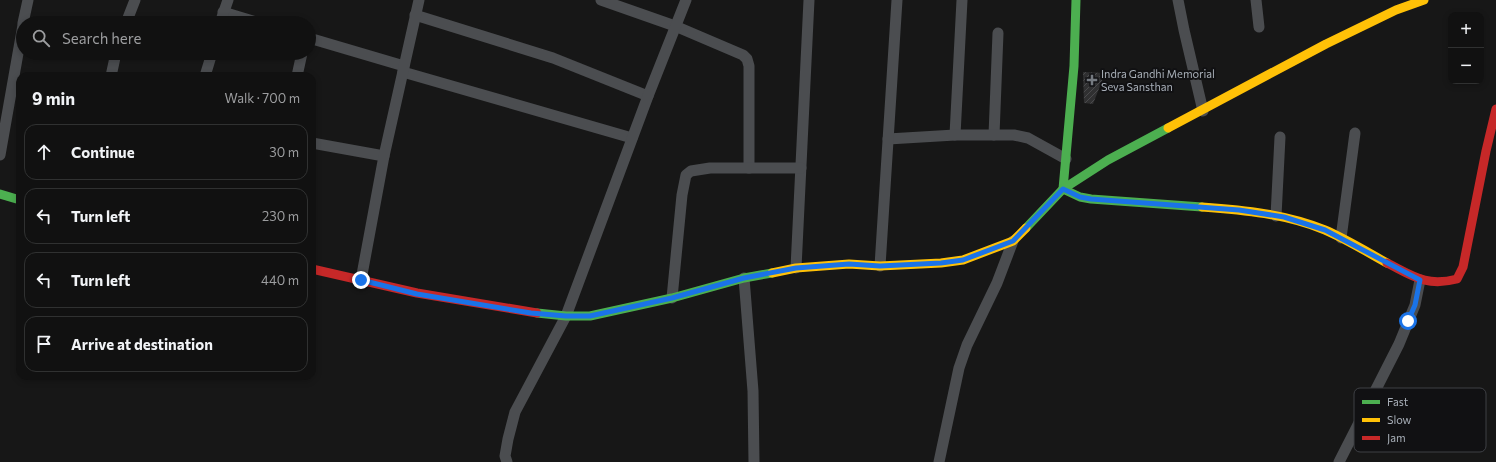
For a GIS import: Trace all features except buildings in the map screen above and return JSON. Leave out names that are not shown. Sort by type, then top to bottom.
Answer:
[{"type":"street","points":[[25,16],[28,0]]},
{"type":"street","points":[[129,16],[135,0]]},
{"type":"street","points":[[222,16],[228,0]]},
{"type":"street","points":[[361,280],[384,156],[419,0]]},
{"type":"street","points":[[601,0],[675,26],[747,58],[749,66],[749,168]]},
{"type":"street","points":[[507,462],[505,456],[515,412],[566,316],[632,138],[686,0]]},
{"type":"street","points":[[796,268],[809,0]]},
{"type":"street","points":[[880,266],[897,0]]},
{"type":"street","points":[[955,135],[962,0]]},
{"type":"street","points":[[1063,189],[1074,66],[1076,0]]},
{"type":"street","points":[[1178,0],[1203,110]]},
{"type":"street","points":[[1256,0],[1259,27]]},
{"type":"street","points":[[939,462],[959,368],[967,345],[1000,277],[1013,241],[1063,189],[1108,160],[1326,44],[1394,5],[1424,0]]},
{"type":"street","points":[[415,15],[559,60],[648,96]]},
{"type":"street","points":[[994,135],[998,33]]},
{"type":"street","points":[[316,40],[404,69],[632,138]]},
{"type":"street","points":[[0,155],[17,60]]},
{"type":"street","points":[[112,72],[114,60]]},
{"type":"street","points":[[206,72],[210,60]]},
{"type":"street","points":[[298,72],[300,60]]},
{"type":"street","points":[[1063,189],[1080,197],[1091,199],[1239,210],[1284,217],[1325,230],[1420,280],[1445,282],[1457,279],[1463,267],[1486,151],[1496,109]]},
{"type":"street","points":[[1341,238],[1355,133]]},
{"type":"street","points":[[888,139],[955,135],[1014,135],[1028,138],[1066,159]]},
{"type":"street","points":[[1276,216],[1280,137]]},
{"type":"street","points":[[316,144],[384,156]]},
{"type":"street","points":[[672,298],[682,195],[686,175],[691,171],[710,168],[801,168]]},
{"type":"street","points":[[0,194],[16,199]]},
{"type":"street","points":[[316,270],[417,294],[531,313],[566,316],[590,316],[672,298],[744,278],[796,268],[849,264],[880,266],[941,263],[963,260],[1013,241]]},
{"type":"street","points":[[744,278],[753,391],[754,462]]},
{"type":"street","points":[[1377,388],[1399,344],[1415,305],[1420,280]]},
{"type":"street","points":[[1339,462],[1354,432]]},
{"type":"traffic: fast","points":[[1076,0],[1074,66],[1063,189],[1080,197],[1091,199],[1202,207]]},
{"type":"traffic: fast","points":[[1026,228],[1063,189],[1108,160],[1168,128]]},
{"type":"traffic: fast","points":[[0,194],[16,199]]},
{"type":"traffic: fast","points":[[537,313],[566,316],[590,316],[672,298],[744,278],[772,273]]},
{"type":"traffic: slow","points":[[1168,128],[1326,44],[1396,10],[1424,0]]},
{"type":"traffic: slow","points":[[1202,207],[1280,216],[1295,220],[1341,237],[1387,263]]},
{"type":"traffic: slow","points":[[772,273],[796,268],[849,264],[880,266],[941,263],[963,260],[1013,241],[1026,228]]},
{"type":"traffic: jam","points":[[1387,263],[1412,276],[1428,281],[1437,282],[1457,279],[1463,267],[1486,151],[1496,109]]},
{"type":"traffic: jam","points":[[316,270],[417,293],[537,313]]},
{"type":"place","name":"Indra Gandhi Memorial Seva Sansthan","points":[[1092,80]]},
{"type":"route","points":[[361,280],[417,294],[531,313],[566,316],[590,316],[672,298],[744,278],[796,268],[849,264],[880,266],[941,263],[963,260],[1013,241],[1063,189],[1080,197],[1091,199],[1239,210],[1284,217],[1325,230],[1420,280],[1415,305],[1408,321]]}]
